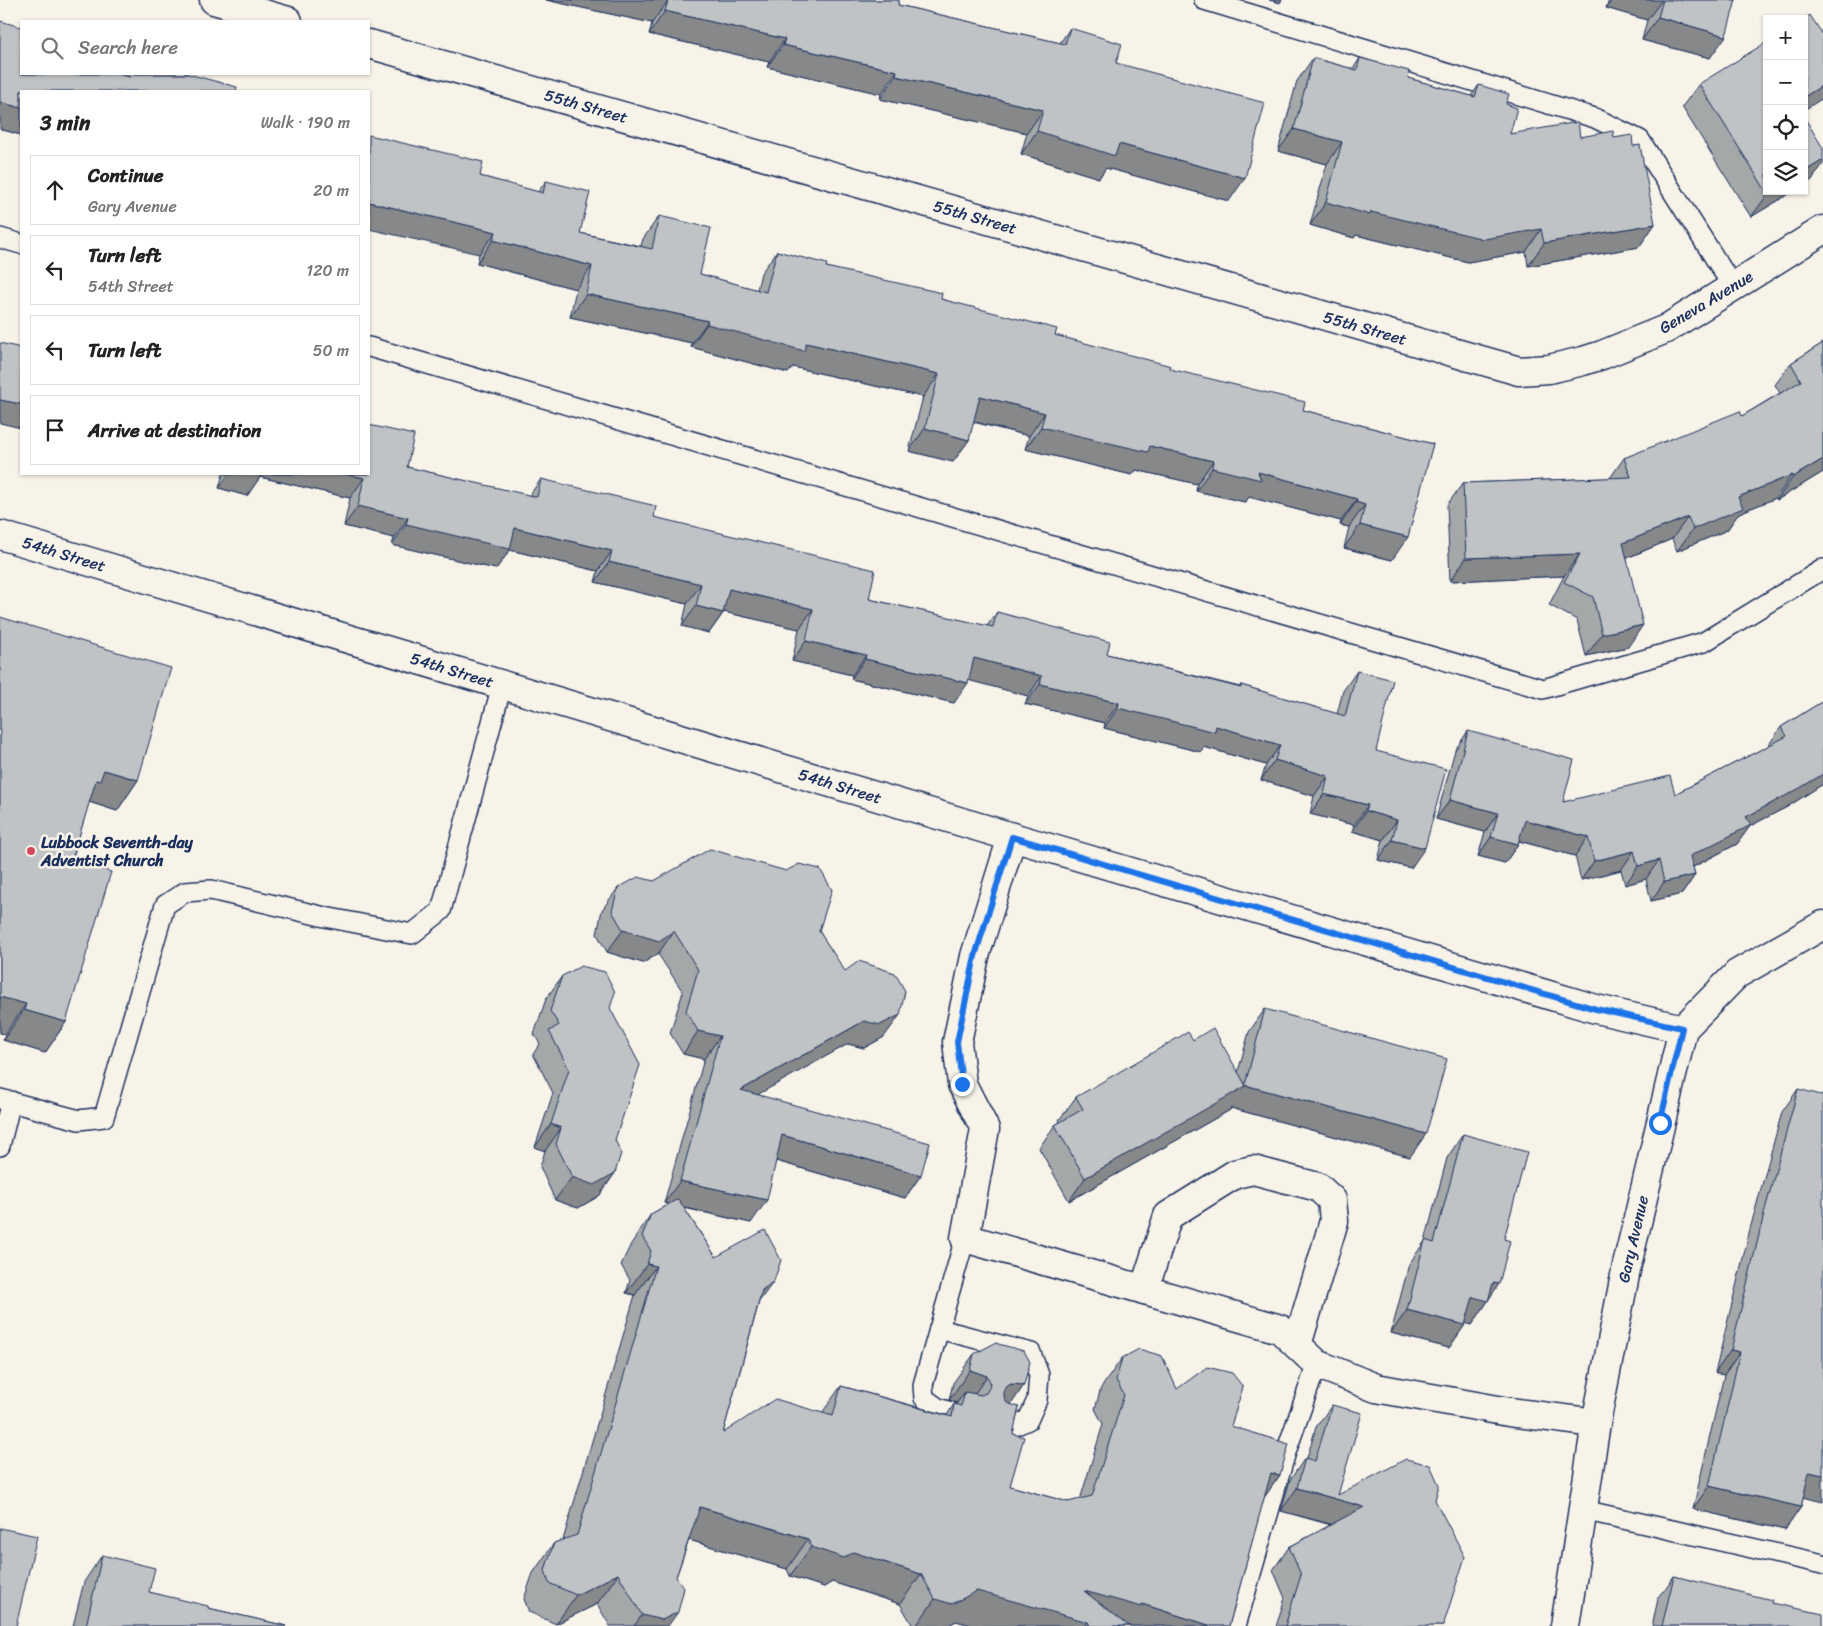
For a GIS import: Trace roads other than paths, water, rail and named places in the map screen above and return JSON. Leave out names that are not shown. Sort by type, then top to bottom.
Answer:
[{"type":"street","points":[[214,0],[284,20]]},
{"type":"street","name":"55th Street","points":[[370,44],[1519,371],[1549,370],[1583,361]]},
{"type":"street","name":"Geneva Avenue","points":[[1583,361],[1666,330],[1823,230]]},
{"type":"street","name":"54th Street","points":[[0,535],[1012,837],[1587,1006],[1682,1028]]},
{"type":"street","points":[[1012,837],[975,956],[957,1042],[962,1084],[985,1130],[966,1238],[1280,1330],[1317,1364],[1376,1388],[1509,1412],[1596,1423]]},
{"type":"street","points":[[1682,1028],[1737,974],[1823,925]]},
{"type":"street","name":"Gary Avenue","points":[[1565,1626],[1596,1423],[1627,1266],[1682,1028]]},
{"type":"street","points":[[1144,1290],[1168,1216],[1235,1174],[1253,1170],[1318,1187],[1332,1200],[1334,1221],[1297,1345]]},
{"type":"lane","points":[[1204,0],[1595,118],[1640,140],[1733,287]]},
{"type":"lane","points":[[0,238],[20,244]]},
{"type":"lane","points":[[370,347],[1543,689],[1704,642],[1823,569]]},
{"type":"lane","points":[[0,1146],[5,1100],[79,1120],[104,1117],[165,905],[185,892],[211,890],[325,917],[412,934],[441,911],[502,684]]},
{"type":"lane","points":[[958,1414],[938,1408],[924,1398],[922,1385],[966,1238]]},
{"type":"lane","points":[[939,1329],[1031,1354],[1039,1374],[1038,1400],[1028,1420],[1010,1428],[994,1424]]},
{"type":"lane","points":[[1236,1626],[1286,1452],[1317,1364]]},
{"type":"lane","points":[[1582,1510],[1823,1564]]},
{"type":"place","name":"Lubbock Seventh-day Adventist Church","points":[[31,851]]}]
